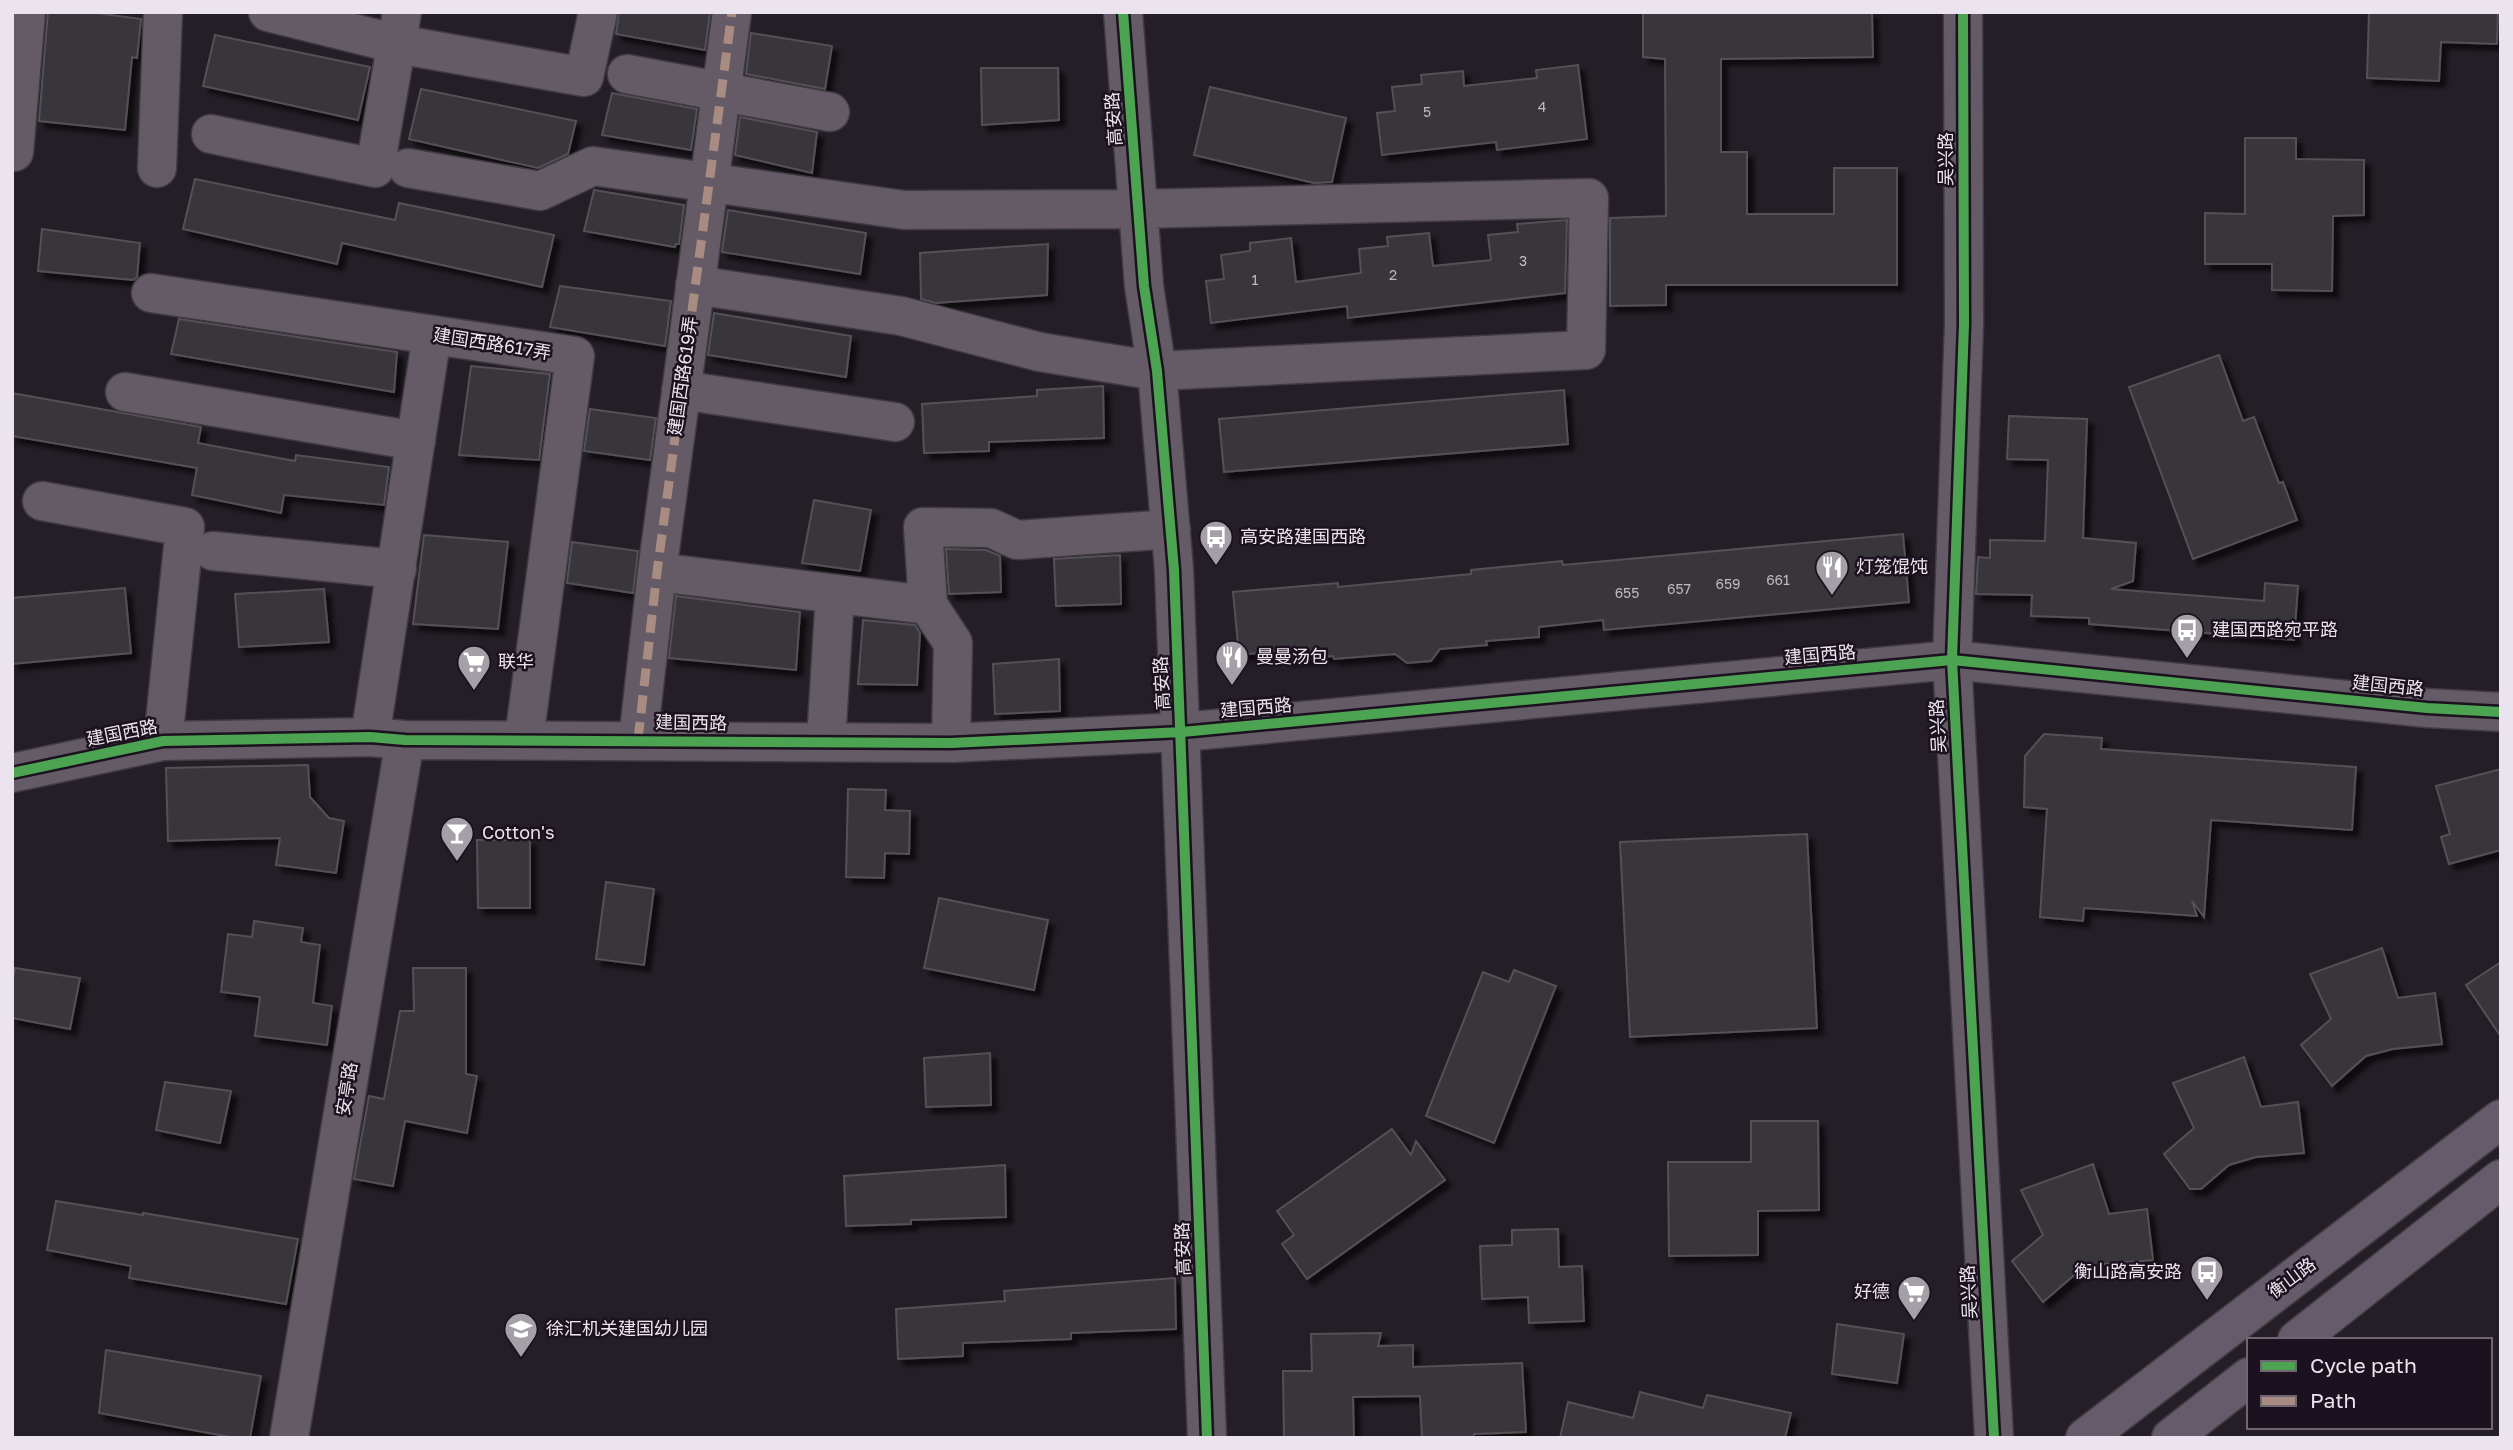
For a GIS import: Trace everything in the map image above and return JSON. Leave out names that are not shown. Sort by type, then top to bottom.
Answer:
[{"type":"main road","name":"衡山路","points":[[2085,1438],[2501,1119]]},
{"type":"main road","points":[[2300,1338],[2501,1179]]},
{"type":"main road","points":[[2171,1438],[2247,1379]]},
{"type":"street","points":[[13,159],[26,12]]},
{"type":"street","points":[[157,168],[163,12]]},
{"type":"street","points":[[268,12],[400,28],[584,76],[598,12]]},
{"type":"street","name":"建国西路619弄","points":[[638,740],[657,572],[732,12]]},
{"type":"street","name":"高安路","points":[[1124,12],[1144,286],[1157,370],[1171,529],[1182,732],[1207,1438]]},
{"type":"street","name":"吴兴路","points":[[1963,12],[1964,324],[1952,660],[1994,1438]]},
{"type":"street","points":[[211,134],[374,168],[400,28]]},
{"type":"street","points":[[627,74],[830,112]]},
{"type":"street","points":[[408,167],[540,191],[593,166],[904,210],[1139,209],[1589,198],[1586,350],[1157,370],[1040,352],[901,316],[695,285]]},
{"type":"street","name":"建国西路617弄","points":[[151,292],[575,356],[524,739]]},
{"type":"street","name":"安亭路","points":[[289,1438],[388,739],[397,569],[432,335]]},
{"type":"street","points":[[681,390],[895,422]]},
{"type":"street","points":[[125,392],[416,440]]},
{"type":"street","points":[[42,501],[185,527],[163,741]]},
{"type":"street","points":[[951,743],[953,643],[928,605],[923,527],[991,528],[1017,540],[1171,529]]},
{"type":"street","points":[[213,551],[397,569]]},
{"type":"street","points":[[657,572],[928,605]]},
{"type":"street","points":[[826,742],[835,594]]},
{"type":"street","name":"建国西路","points":[[12,773],[163,741],[524,739],[951,743],[1182,732],[1952,660],[2427,708],[2501,712]]},
{"type":"building","points":[[48,12],[89,12],[141,19],[137,58],[132,57],[125,130],[39,121]]},
{"type":"building","points":[[619,12],[710,12],[705,50],[616,34]]},
{"type":"building","points":[[1643,12],[1872,12],[1873,57],[1721,59],[1721,152],[1747,152],[1747,214],[1834,214],[1834,168],[1897,168],[1897,285],[1666,285],[1666,305],[1610,306],[1610,218],[1666,216],[1665,59],[1643,57]]},
{"type":"building","points":[[2369,12],[2498,12],[2497,44],[2441,42],[2439,81],[2367,78]]},
{"type":"building","points":[[751,33],[832,46],[825,89],[746,74]]},
{"type":"building","points":[[215,35],[370,67],[358,120],[203,86]]},
{"type":"building","points":[[1578,65],[1587,139],[1497,150],[1496,142],[1382,155],[1377,113],[1395,111],[1392,87],[1422,84],[1421,75],[1463,71],[1464,86],[1537,78],[1536,70]]},
{"type":"building","points":[[981,68],[1058,68],[1059,120],[982,125]]},
{"type":"building","points":[[1210,87],[1346,118],[1332,182],[1314,183],[1194,155]]},
{"type":"building","points":[[421,89],[576,121],[568,154],[538,168],[409,139]]},
{"type":"building","points":[[612,93],[697,109],[691,150],[602,135]]},
{"type":"building","points":[[740,117],[817,132],[812,173],[735,155]]},
{"type":"building","points":[[2245,138],[2296,138],[2296,159],[2364,160],[2364,215],[2333,216],[2332,291],[2272,290],[2272,264],[2205,264],[2205,213],[2245,214]]},
{"type":"building","points":[[195,179],[395,220],[399,203],[554,235],[542,287],[342,243],[337,264],[183,229]]},
{"type":"building","points":[[594,190],[684,205],[679,244],[675,247],[584,231]]},
{"type":"building","points":[[728,210],[866,233],[860,274],[722,252]]},
{"type":"building","points":[[1567,220],[1565,293],[1348,318],[1347,306],[1211,323],[1206,281],[1224,279],[1221,255],[1250,251],[1250,243],[1291,238],[1296,282],[1361,273],[1359,249],[1388,246],[1387,237],[1429,233],[1433,266],[1491,260],[1488,235],[1518,232],[1517,224]]},
{"type":"building","points":[[42,229],[140,243],[137,277],[133,280],[38,271]]},
{"type":"building","points":[[1048,244],[1047,295],[936,303],[921,299],[920,253]]},
{"type":"building","points":[[560,286],[671,301],[665,346],[550,327]]},
{"type":"building","points":[[714,313],[851,336],[846,377],[708,355]]},
{"type":"building","points":[[179,319],[397,352],[394,392],[171,354]]},
{"type":"building","points":[[2219,355],[2243,421],[2254,417],[2279,483],[2283,482],[2297,520],[2193,559],[2129,387]]},
{"type":"building","points":[[471,366],[550,374],[539,460],[459,455]]},
{"type":"building","points":[[1103,386],[1104,438],[989,442],[989,451],[924,453],[922,404],[1037,396],[1037,390]]},
{"type":"building","points":[[1564,390],[1568,444],[1224,472],[1219,419]]},
{"type":"building","points":[[12,393],[201,427],[198,443],[295,461],[296,455],[389,467],[384,505],[284,495],[281,513],[192,495],[197,468],[12,436]]},
{"type":"building","points":[[590,409],[656,418],[650,460],[584,451]]},
{"type":"building","points":[[2009,416],[2087,419],[2083,538],[2136,543],[2133,581],[2111,589],[2264,601],[2265,583],[2298,586],[2294,640],[2089,624],[2089,618],[2031,616],[2032,595],[1976,594],[1978,557],[1990,558],[1990,540],[2045,541],[2048,460],[2007,459]]},
{"type":"building","points":[[814,500],[871,510],[860,571],[802,563]]},
{"type":"building","points":[[1903,534],[1909,602],[1604,630],[1603,620],[1539,627],[1539,637],[1486,641],[1487,645],[1440,649],[1431,661],[1407,663],[1395,654],[1287,660],[1286,650],[1239,655],[1233,592],[1338,583],[1338,587],[1471,574],[1471,570],[1562,561],[1563,565]]},
{"type":"building","points":[[424,535],[508,542],[498,629],[413,624]]},
{"type":"building","points":[[572,542],[638,551],[633,593],[567,583]]},
{"type":"building","points":[[946,549],[986,550],[1000,556],[1001,592],[949,594]]},
{"type":"building","points":[[1120,555],[1121,604],[1056,606],[1054,559]]},
{"type":"building","points":[[125,588],[131,653],[12,664],[12,598]]},
{"type":"building","points":[[324,589],[329,642],[239,647],[235,594]]},
{"type":"building","points":[[676,596],[800,612],[796,670],[669,658]]},
{"type":"building","points":[[863,620],[915,625],[920,633],[917,685],[858,684]]},
{"type":"building","points":[[1059,659],[1060,711],[995,714],[993,664]]},
{"type":"building","points":[[2044,734],[2102,738],[2101,749],[2356,767],[2352,830],[2211,820],[2204,917],[2192,901],[2197,916],[2084,908],[2083,921],[2040,917],[2047,809],[2024,807],[2025,756]]},
{"type":"building","points":[[308,765],[310,797],[329,818],[344,821],[336,873],[276,865],[280,838],[168,841],[166,768]]},
{"type":"building","points":[[2501,769],[2501,850],[2449,864],[2441,837],[2450,834],[2436,786]]},
{"type":"building","points":[[848,789],[886,790],[885,810],[910,811],[909,854],[885,853],[884,878],[846,877]]},
{"type":"building","points":[[1807,834],[1817,1028],[1630,1037],[1620,842]]},
{"type":"building","points":[[477,840],[530,840],[530,908],[478,908]]},
{"type":"building","points":[[606,882],[654,889],[644,965],[596,959]]},
{"type":"building","points":[[939,898],[1048,920],[1034,990],[924,968]]},
{"type":"building","points":[[254,921],[303,928],[301,942],[320,945],[313,1003],[332,1006],[327,1045],[255,1036],[260,997],[221,992],[228,934],[252,937]]},
{"type":"building","points":[[2382,948],[2398,998],[2435,993],[2442,1044],[2393,1049],[2366,1056],[2332,1086],[2301,1045],[2331,1019],[2310,974]]},
{"type":"building","points":[[2501,962],[2501,1037],[2466,985]]},
{"type":"building","points":[[15,968],[80,978],[70,1029],[12,1018]]},
{"type":"building","points":[[413,968],[466,968],[466,1074],[477,1076],[467,1133],[405,1121],[393,1186],[354,1179],[369,1096],[384,1099],[400,1011],[414,1011]]},
{"type":"building","points":[[1514,970],[1556,986],[1494,1143],[1426,1116],[1483,972],[1509,982]]},
{"type":"building","points":[[990,1053],[991,1105],[926,1107],[924,1058]]},
{"type":"building","points":[[2244,1057],[2261,1107],[2298,1102],[2304,1153],[2256,1157],[2229,1165],[2201,1189],[2190,1189],[2164,1154],[2194,1128],[2173,1083]]},
{"type":"building","points":[[165,1082],[231,1091],[220,1143],[156,1130]]},
{"type":"building","points":[[1751,1121],[1818,1121],[1819,1210],[1758,1211],[1758,1255],[1669,1256],[1668,1162],[1751,1162]]},
{"type":"building","points":[[1392,1129],[1411,1155],[1416,1141],[1445,1180],[1307,1279],[1282,1244],[1294,1235],[1277,1211]]},
{"type":"building","points":[[2093,1164],[2109,1214],[2147,1209],[2153,1260],[2105,1264],[2078,1272],[2043,1302],[2012,1261],[2043,1235],[2021,1190]]},
{"type":"building","points":[[1005,1165],[1006,1217],[911,1220],[911,1224],[846,1226],[844,1176]]},
{"type":"building","points":[[56,1201],[298,1239],[286,1304],[129,1278],[131,1266],[47,1250]]},
{"type":"building","points":[[1558,1229],[1559,1267],[1582,1266],[1584,1321],[1529,1323],[1528,1297],[1482,1299],[1480,1246],[1512,1245],[1512,1230]]},
{"type":"building","points":[[1175,1278],[1176,1329],[1071,1333],[1071,1339],[963,1343],[963,1356],[898,1359],[896,1309],[1005,1301],[1004,1291]]},
{"type":"building","points":[[1837,1324],[1904,1334],[1897,1383],[1832,1374]]},
{"type":"building","points":[[1381,1333],[1378,1346],[1413,1345],[1413,1367],[1522,1363],[1526,1432],[1474,1434],[1474,1438],[1422,1438],[1420,1396],[1353,1397],[1354,1438],[1284,1438],[1283,1371],[1312,1371],[1311,1334]]},
{"type":"building","points":[[106,1350],[261,1376],[250,1438],[236,1438],[99,1413]]},
{"type":"building","points":[[1640,1392],[1703,1408],[1707,1395],[1791,1413],[1785,1438],[1560,1438],[1568,1402],[1633,1418]]},
{"type":"marked path","points":[[638,740],[657,572],[732,12]]},
{"type":"cycle path","points":[[1123,12],[1144,286],[1157,371],[1174,570],[1207,1438]]},
{"type":"cycle path","points":[[1963,12],[1964,324],[1952,660],[1994,1438]]},
{"type":"cycle path","points":[[12,773],[163,741],[370,737],[405,740],[951,743],[1182,732],[1952,660],[2427,708],[2501,712]]},
{"type":"place","name":"高安路建国西路","points":[[1216,567]]},
{"type":"place","name":"灯笼馄饨","points":[[1832,597]]},
{"type":"place","name":"建国西路宛平路","points":[[2187,660]]},
{"type":"place","name":"曼曼汤包","points":[[1232,687]]},
{"type":"place","name":"联华","points":[[474,692]]},
{"type":"place","name":"Cotton's","points":[[457,863]]},
{"type":"place","name":"衡山路高安路","points":[[2207,1302]]},
{"type":"place","name":"好德","points":[[1914,1322]]},
{"type":"place","name":"徐汇机关建国幼儿园","points":[[521,1359]]}]
